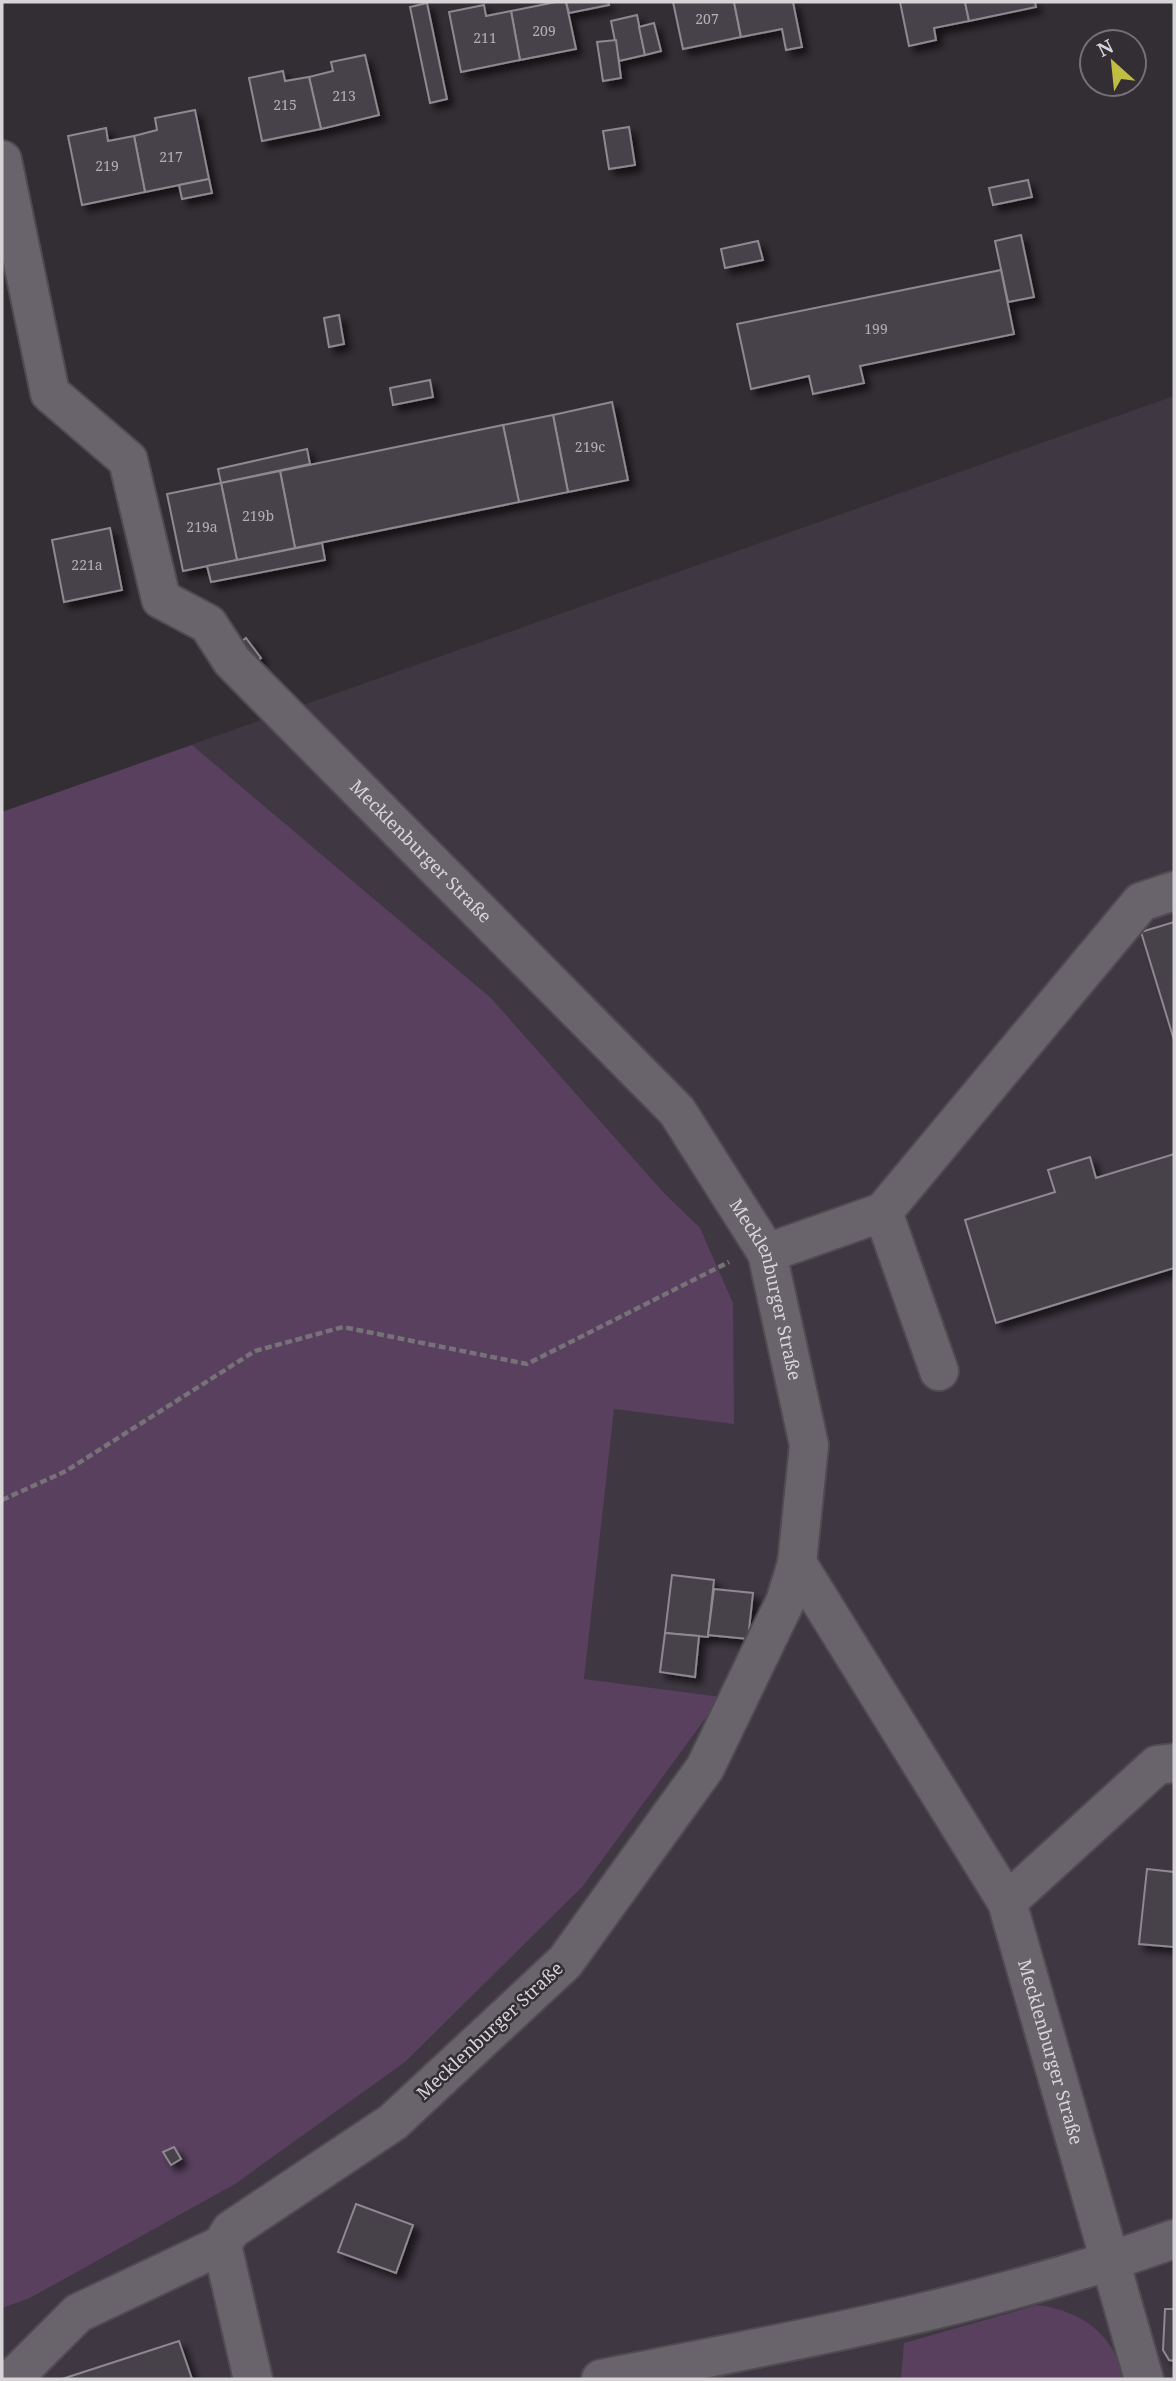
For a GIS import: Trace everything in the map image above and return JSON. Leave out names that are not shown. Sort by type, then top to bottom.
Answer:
[{"type":"street","name":"Mecklenburger Straße","points":[[2,160],[50,393],[128,460],[161,599],[208,624],[232,661],[677,1111],[767,1253],[809,1445],[797,1563],[785,1602],[705,1768],[565,1962],[393,2122],[231,2230],[222,2245]]},
{"type":"street","points":[[767,1253],[883,1212],[1141,902],[1174,891]]},
{"type":"street","points":[[883,1212],[939,1371]]},
{"type":"street","name":"Mecklenburger Straße","points":[[797,1563],[1007,1902],[1144,2379]]},
{"type":"street","points":[[1007,1902],[1157,1765],[1174,1763]]},
{"type":"street","points":[[601,2379],[864,2327],[1111,2262],[1174,2239]]},
{"type":"street","points":[[12,2379],[78,2313],[222,2245],[253,2379]]},
{"type":"path","points":[[2,1500],[66,1471],[256,1351],[343,1327],[527,1364],[731,1261],[767,1253]]},
{"type":"shaded area","points":[[1174,396],[1174,2379],[2,2379],[2,812]]},
{"type":"shaded area","points":[[192,745],[491,998],[663,1192],[700,1228],[733,1303],[734,1424],[614,1409],[584,1679],[721,1697],[583,1886],[405,2062],[235,2184],[30,2298],[2,2308],[2,812]]},
{"type":"shaded area","points":[[1037,2305],[1068,2313],[1093,2327],[1112,2349],[1124,2379],[901,2379],[904,2343]]},
{"type":"building","points":[[566,2],[576,49],[520,60],[511,11]]},
{"type":"building","points":[[566,2],[608,2],[609,5],[569,13]]},
{"type":"building","points":[[673,2],[734,2],[741,37],[683,49]]},
{"type":"building","points":[[734,2],[793,2],[802,47],[786,50],[782,29],[741,37]]},
{"type":"building","points":[[900,2],[965,2],[969,21],[934,28],[936,40],[909,46]]},
{"type":"building","points":[[965,2],[1035,2],[1036,7],[969,21]]},
{"type":"building","points":[[427,3],[447,99],[430,103],[410,7]]},
{"type":"building","points":[[484,5],[486,16],[511,11],[520,60],[461,72],[449,12]]},
{"type":"building","points":[[637,15],[645,55],[619,61],[611,21]]},
{"type":"building","points":[[654,23],[661,51],[645,55],[639,27]]},
{"type":"building","points":[[616,40],[621,78],[603,81],[597,42]]},
{"type":"building","points":[[365,55],[379,115],[321,129],[309,77],[333,71],[331,62]]},
{"type":"building","points":[[283,71],[285,81],[309,77],[321,129],[262,141],[249,78]]},
{"type":"building","points":[[195,110],[209,179],[145,192],[134,136],[157,130],[155,118]]},
{"type":"building","points":[[629,127],[635,165],[609,169],[603,131]]},
{"type":"building","points":[[106,128],[108,141],[134,136],[145,192],[82,205],[68,136]]},
{"type":"building","points":[[209,179],[212,193],[182,199],[179,185]]},
{"type":"building","points":[[1028,180],[1032,197],[993,205],[989,188]]},
{"type":"building","points":[[1021,235],[1034,297],[1008,302],[995,241]]},
{"type":"building","points":[[758,241],[763,260],[725,268],[721,249]]},
{"type":"building","points":[[1001,270],[1014,334],[860,366],[864,383],[813,394],[809,376],[751,389],[737,324]]},
{"type":"building","points":[[339,315],[344,344],[329,347],[324,318]]},
{"type":"building","points":[[430,380],[433,397],[393,405],[390,388]]},
{"type":"building","points":[[612,402],[628,480],[568,492],[553,415]]},
{"type":"building","points":[[553,415],[568,492],[519,502],[503,425]]},
{"type":"building","points":[[503,425],[519,502],[295,548],[280,471]]},
{"type":"building","points":[[307,449],[310,464],[221,483],[218,469]]},
{"type":"building","points":[[280,471],[295,548],[237,560],[221,483]]},
{"type":"building","points":[[221,483],[237,560],[183,571],[167,494]]},
{"type":"building","points":[[110,528],[122,590],[64,602],[52,540]]},
{"type":"building","points":[[322,543],[325,560],[211,582],[207,566]]},
{"type":"building","points":[[246,638],[261,658],[248,668],[233,648]]},
{"type":"building","points":[[1174,922],[1174,1040],[1141,932]]},
{"type":"building","points":[[1174,1154],[1174,1268],[996,1323],[965,1220],[1055,1192],[1048,1170],[1090,1157],[1096,1178]]},
{"type":"building","points":[[672,1575],[714,1580],[708,1637],[665,1633]]},
{"type":"building","points":[[714,1589],[753,1593],[748,1639],[708,1635]]},
{"type":"building","points":[[665,1633],[699,1636],[695,1677],[660,1672]]},
{"type":"building","points":[[1147,1869],[1174,1872],[1174,1947],[1139,1944]]},
{"type":"building","points":[[174,2147],[181,2159],[171,2165],[163,2152]]},
{"type":"building","points":[[356,2204],[413,2225],[396,2273],[338,2252]]},
{"type":"building","points":[[1165,2309],[1174,2309],[1174,2361],[1169,2360],[1163,2350]]},
{"type":"building","points":[[179,2341],[192,2379],[62,2379]]}]
